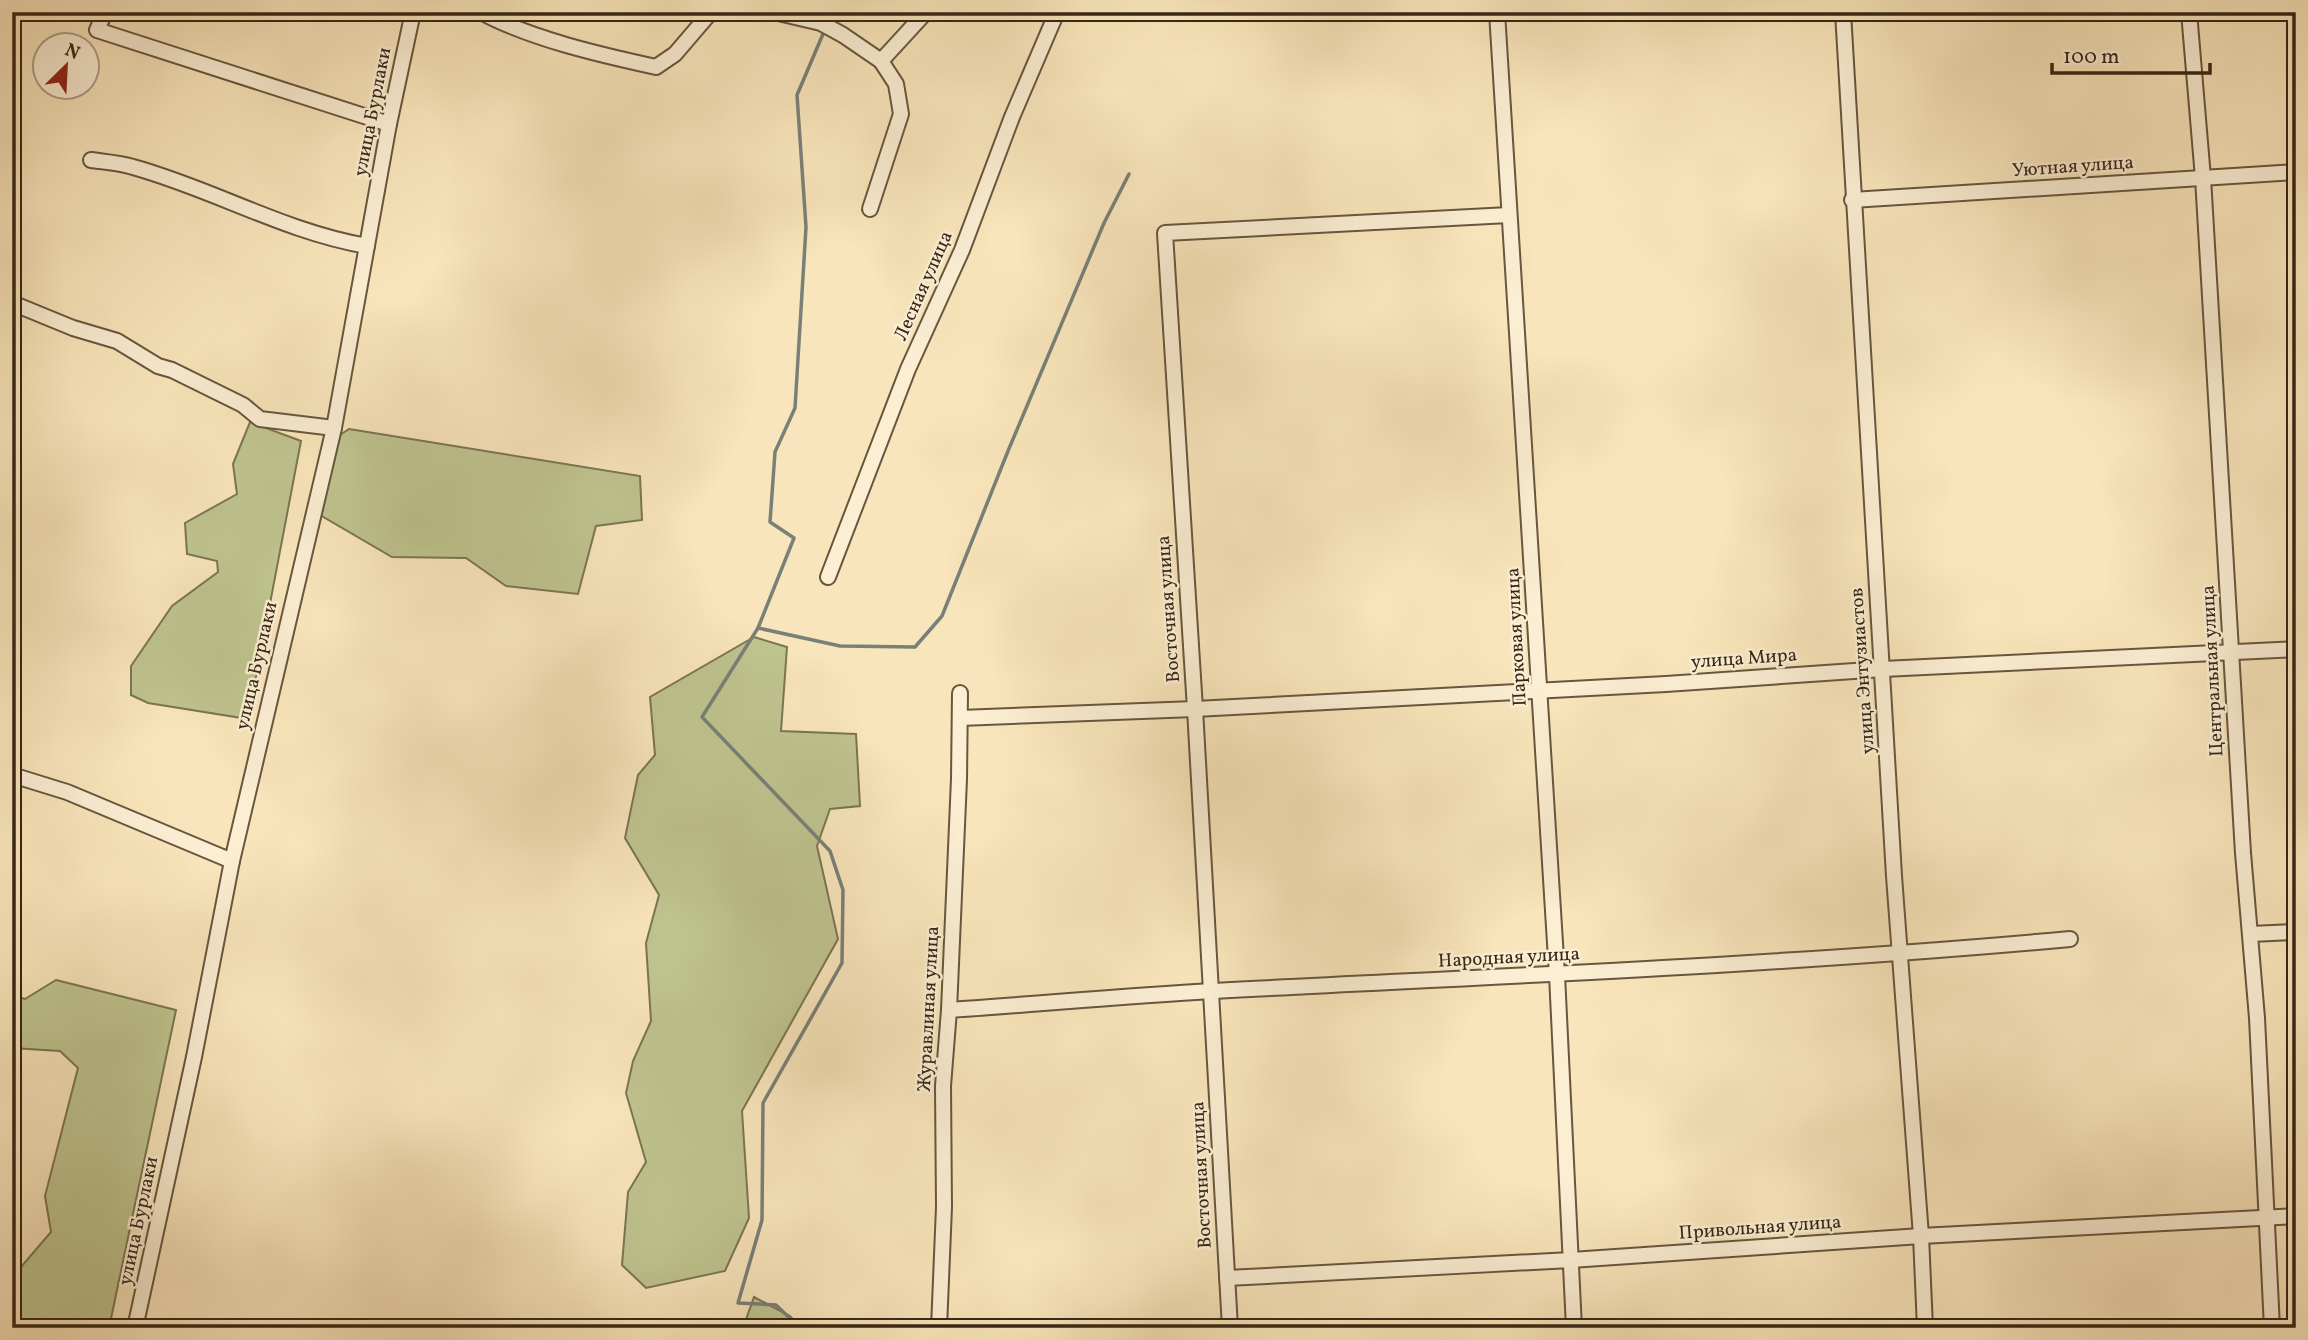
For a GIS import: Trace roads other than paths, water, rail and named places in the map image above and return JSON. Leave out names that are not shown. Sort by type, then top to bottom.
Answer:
[{"type":"street","points":[[105,12],[97,30],[389,124]]},
{"type":"street","name":"улица Бурлаки","points":[[135,1328],[194,1057],[232,861],[334,428],[412,12]]},
{"type":"street","points":[[481,12],[500,22],[582,49],[656,67],[674,54],[710,12]]},
{"type":"street","points":[[774,12],[821,23],[843,35],[881,61],[897,84],[901,114],[870,209]]},
{"type":"street","points":[[881,61],[926,12]]},
{"type":"street","name":"Лесная улица","points":[[828,577],[908,369],[962,250],[1012,117],[1057,12]]},
{"type":"street","name":"Парковая улица","points":[[1497,12],[1557,975],[1574,1328]]},
{"type":"street","name":"улица Энтузиастов","points":[[1843,12],[1852,200],[1925,1328]]},
{"type":"street","name":"Центральная улица","points":[[2189,12],[2203,178],[2251,934],[2272,1328]]},
{"type":"street","points":[[91,160],[132,166],[264,217],[337,241],[367,246]]},
{"type":"street","name":"Уютная улица","points":[[1852,200],[2296,172]]},
{"type":"street","name":"Восточная улица","points":[[1230,1328],[1165,233],[1509,215]]},
{"type":"street","points":[[12,303],[73,328],[117,341],[158,366],[172,370],[243,405],[260,419],[334,428]]},
{"type":"street","name":"улица Мира","points":[[960,718],[1195,709],[1883,669],[2296,649]]},
{"type":"street","name":"Журавлиная улица","points":[[939,1328],[944,1207],[943,1086],[949,1010],[960,693]]},
{"type":"street","points":[[12,775],[67,792],[232,861]]},
{"type":"street","points":[[2251,934],[2296,932]]},
{"type":"street","name":"Народная улица","points":[[949,1010],[1211,991],[1900,955],[2070,939]]},
{"type":"street","name":"Привольная улица","points":[[1227,1278],[2296,1216]]},
{"type":"waterway","points":[[829,18],[832,12]]},
{"type":"waterway","points":[[800,1328],[776,1305],[738,1303],[762,1220],[763,1103],[842,963],[843,890],[830,851],[702,717],[758,628],[794,538],[770,522],[775,452],[795,408],[806,227],[797,95],[823,34]]},
{"type":"waterway","points":[[758,628],[840,646],[915,647],[942,616],[1104,223],[1129,174]]}]
